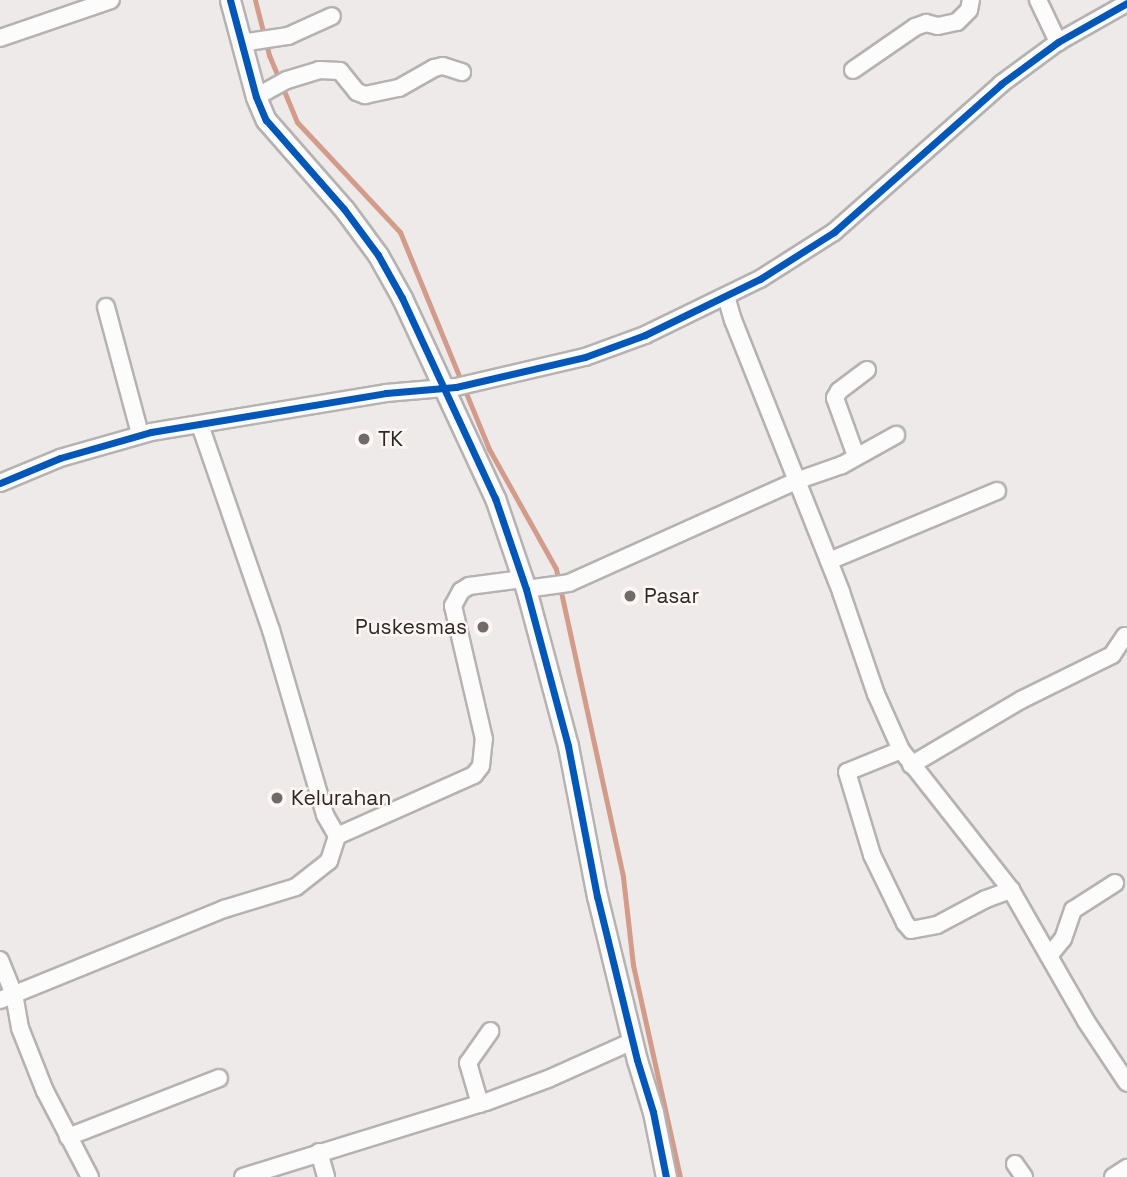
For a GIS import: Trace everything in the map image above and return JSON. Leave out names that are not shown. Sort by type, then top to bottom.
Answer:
[{"type":"street","points":[[0,38],[111,0]]},
{"type":"street","points":[[230,0],[256,41],[256,97],[272,129],[344,209],[378,254],[450,387],[495,498],[525,584],[568,746],[597,896],[653,1112],[666,1177]]},
{"type":"street","points":[[853,70],[915,27],[926,23],[938,26],[957,22],[969,10],[971,0]]},
{"type":"street","points":[[1038,0],[1058,42]]},
{"type":"street","points":[[0,483],[60,458],[140,434],[386,393],[450,387],[585,356],[645,335],[791,261],[834,232],[1002,84],[1058,42],[1127,3]]},
{"type":"street","points":[[256,41],[288,36],[332,16]]},
{"type":"street","points":[[256,97],[282,82],[314,71],[334,70],[344,74],[357,92],[365,95],[399,88],[434,68],[443,66],[463,72]]},
{"type":"street","points":[[726,296],[796,481],[830,561],[876,694],[901,750],[1012,890],[1086,1021],[1127,1083]]},
{"type":"street","points":[[106,307],[140,434]]},
{"type":"street","points":[[856,456],[835,398],[839,391],[867,370]]},
{"type":"street","points":[[7,997],[225,909],[296,887],[329,861],[337,836],[321,802],[271,630],[200,425]]},
{"type":"street","points":[[337,836],[469,778],[478,771],[483,760],[484,739],[453,606],[461,591],[469,586],[562,585],[796,481],[842,465],[896,435]]},
{"type":"street","points":[[830,561],[997,491]]},
{"type":"street","points":[[911,765],[1021,700],[1112,655],[1124,642],[1125,636]]},
{"type":"street","points":[[901,750],[847,772],[872,855],[905,923],[911,929],[937,925],[986,899],[1012,890]]},
{"type":"street","points":[[1049,956],[1063,939],[1073,910],[1115,883]]},
{"type":"street","points":[[0,960],[7,997],[68,1137],[90,1177]]},
{"type":"street","points":[[480,1104],[468,1058],[490,1031]]},
{"type":"street","points":[[243,1177],[480,1104],[548,1079],[633,1041]]},
{"type":"street","points":[[68,1137],[219,1078]]},
{"type":"street","points":[[318,1152],[326,1177]]},
{"type":"waterway","points":[[255,0],[269,55],[297,122],[400,232],[489,449],[556,569],[623,877],[633,965],[680,1177]]},
{"type":"cycle path","points":[[230,0],[256,97],[266,120],[344,209],[378,255],[402,298],[495,498],[526,589],[568,746],[597,896],[637,1060],[653,1112],[666,1177]]},
{"type":"cycle path","points":[[0,483],[60,458],[151,432],[386,393],[456,387],[585,357],[645,335],[760,279],[834,232],[1001,84],[1058,42],[1127,3]]},
{"type":"place","name":"TK","points":[[364,439]]},
{"type":"place","name":"Pasar","points":[[630,596]]},
{"type":"place","name":"Puskesmas","points":[[483,627]]},
{"type":"place","name":"Kelurahan","points":[[277,798]]}]
